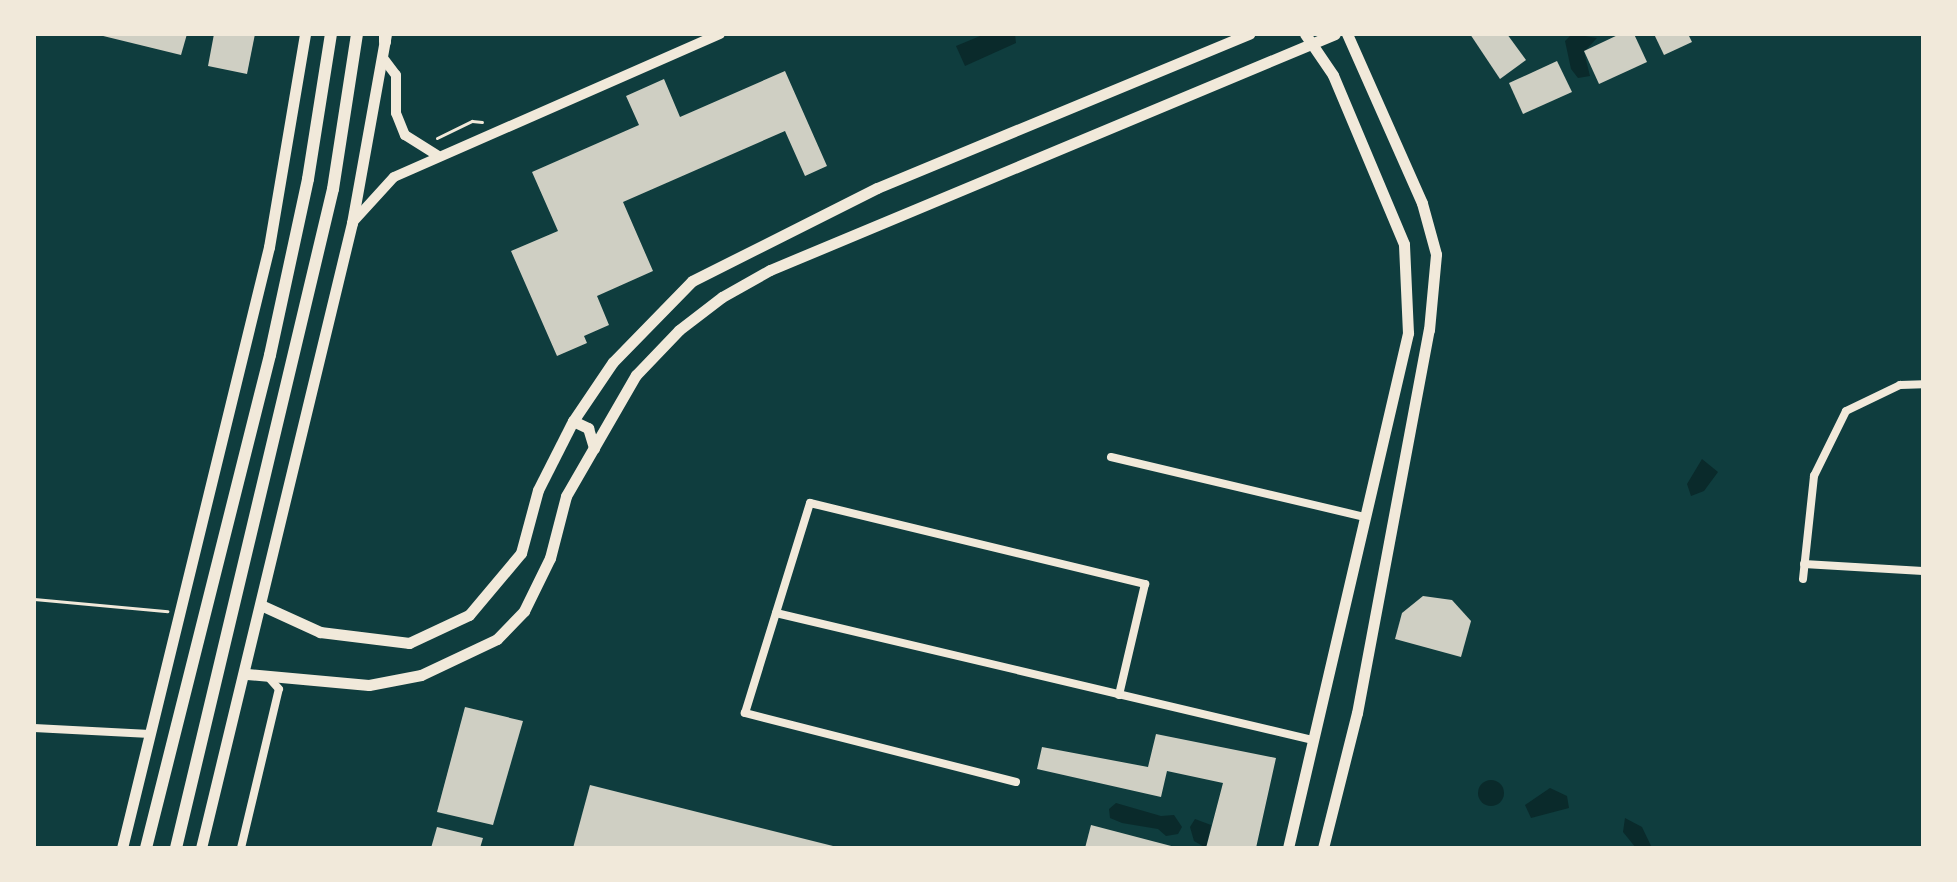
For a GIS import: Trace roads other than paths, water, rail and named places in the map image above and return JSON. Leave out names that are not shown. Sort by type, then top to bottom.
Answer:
[{"type":"highway","points":[[146,848],[270,355],[308,179],[331,34]]},
{"type":"highway","points":[[176,848],[333,189],[357,34]]},
{"type":"main road","points":[[122,848],[269,247],[305,34]]},
{"type":"main road","points":[[263,606],[320,632],[409,643],[469,615],[521,553],[538,490],[573,421],[613,362],[692,281],[877,188],[1249,34]]},
{"type":"main road","points":[[247,674],[270,679],[369,685],[421,675],[497,639],[524,611],[550,558],[566,496],[636,375],[679,330],[770,270],[1307,38],[1335,34]]},
{"type":"main road","points":[[1323,848],[1360,698],[1429,330],[1436,254],[1422,203],[1347,34]]},
{"type":"main road","points":[[201,848],[247,674],[352,223],[385,37]]},
{"type":"main road","points":[[1288,848],[1408,333],[1404,244],[1333,75],[1307,38]]},
{"type":"main road","points":[[573,421],[588,428],[594,448]]},
{"type":"street","points":[[352,223],[394,177],[437,155],[720,34]]},
{"type":"street","points":[[383,58],[396,75],[396,113],[405,135],[437,155]]},
{"type":"street","points":[[1803,579],[1814,476],[1846,411],[1900,385],[1923,384]]},
{"type":"street","points":[[1111,457],[1365,517]]},
{"type":"street","points":[[1016,782],[745,713],[810,503],[1145,584],[1119,695]]},
{"type":"street","points":[[1804,564],[1923,571]]},
{"type":"street","points":[[776,613],[1313,740]]},
{"type":"street","points":[[241,848],[279,689],[270,679]]},
{"type":"street","points":[[34,728],[150,734]]},
{"type":"water","points":[[985,34],[1015,34],[1016,43],[965,66],[956,46]]},
{"type":"water","points":[[1572,34],[1597,38],[1584,52],[1590,76],[1578,78],[1571,69],[1565,41]]},
{"type":"water","points":[[1702,459],[1718,472],[1704,491],[1691,496],[1687,484]]},
{"type":"water","points":[[1491,780],[1500,784],[1504,793],[1500,802],[1491,806],[1482,802],[1478,793],[1482,784]]},
{"type":"water","points":[[1550,788],[1567,796],[1569,808],[1531,818],[1525,805]]},
{"type":"water","points":[[1116,803],[1161,816],[1174,815],[1182,827],[1178,834],[1166,836],[1158,829],[1122,823],[1110,818],[1109,809]]},
{"type":"water","points":[[1625,818],[1642,827],[1652,848],[1636,848],[1623,832]]},
{"type":"water","points":[[1195,819],[1211,825],[1206,848],[1194,841],[1190,827]]}]
